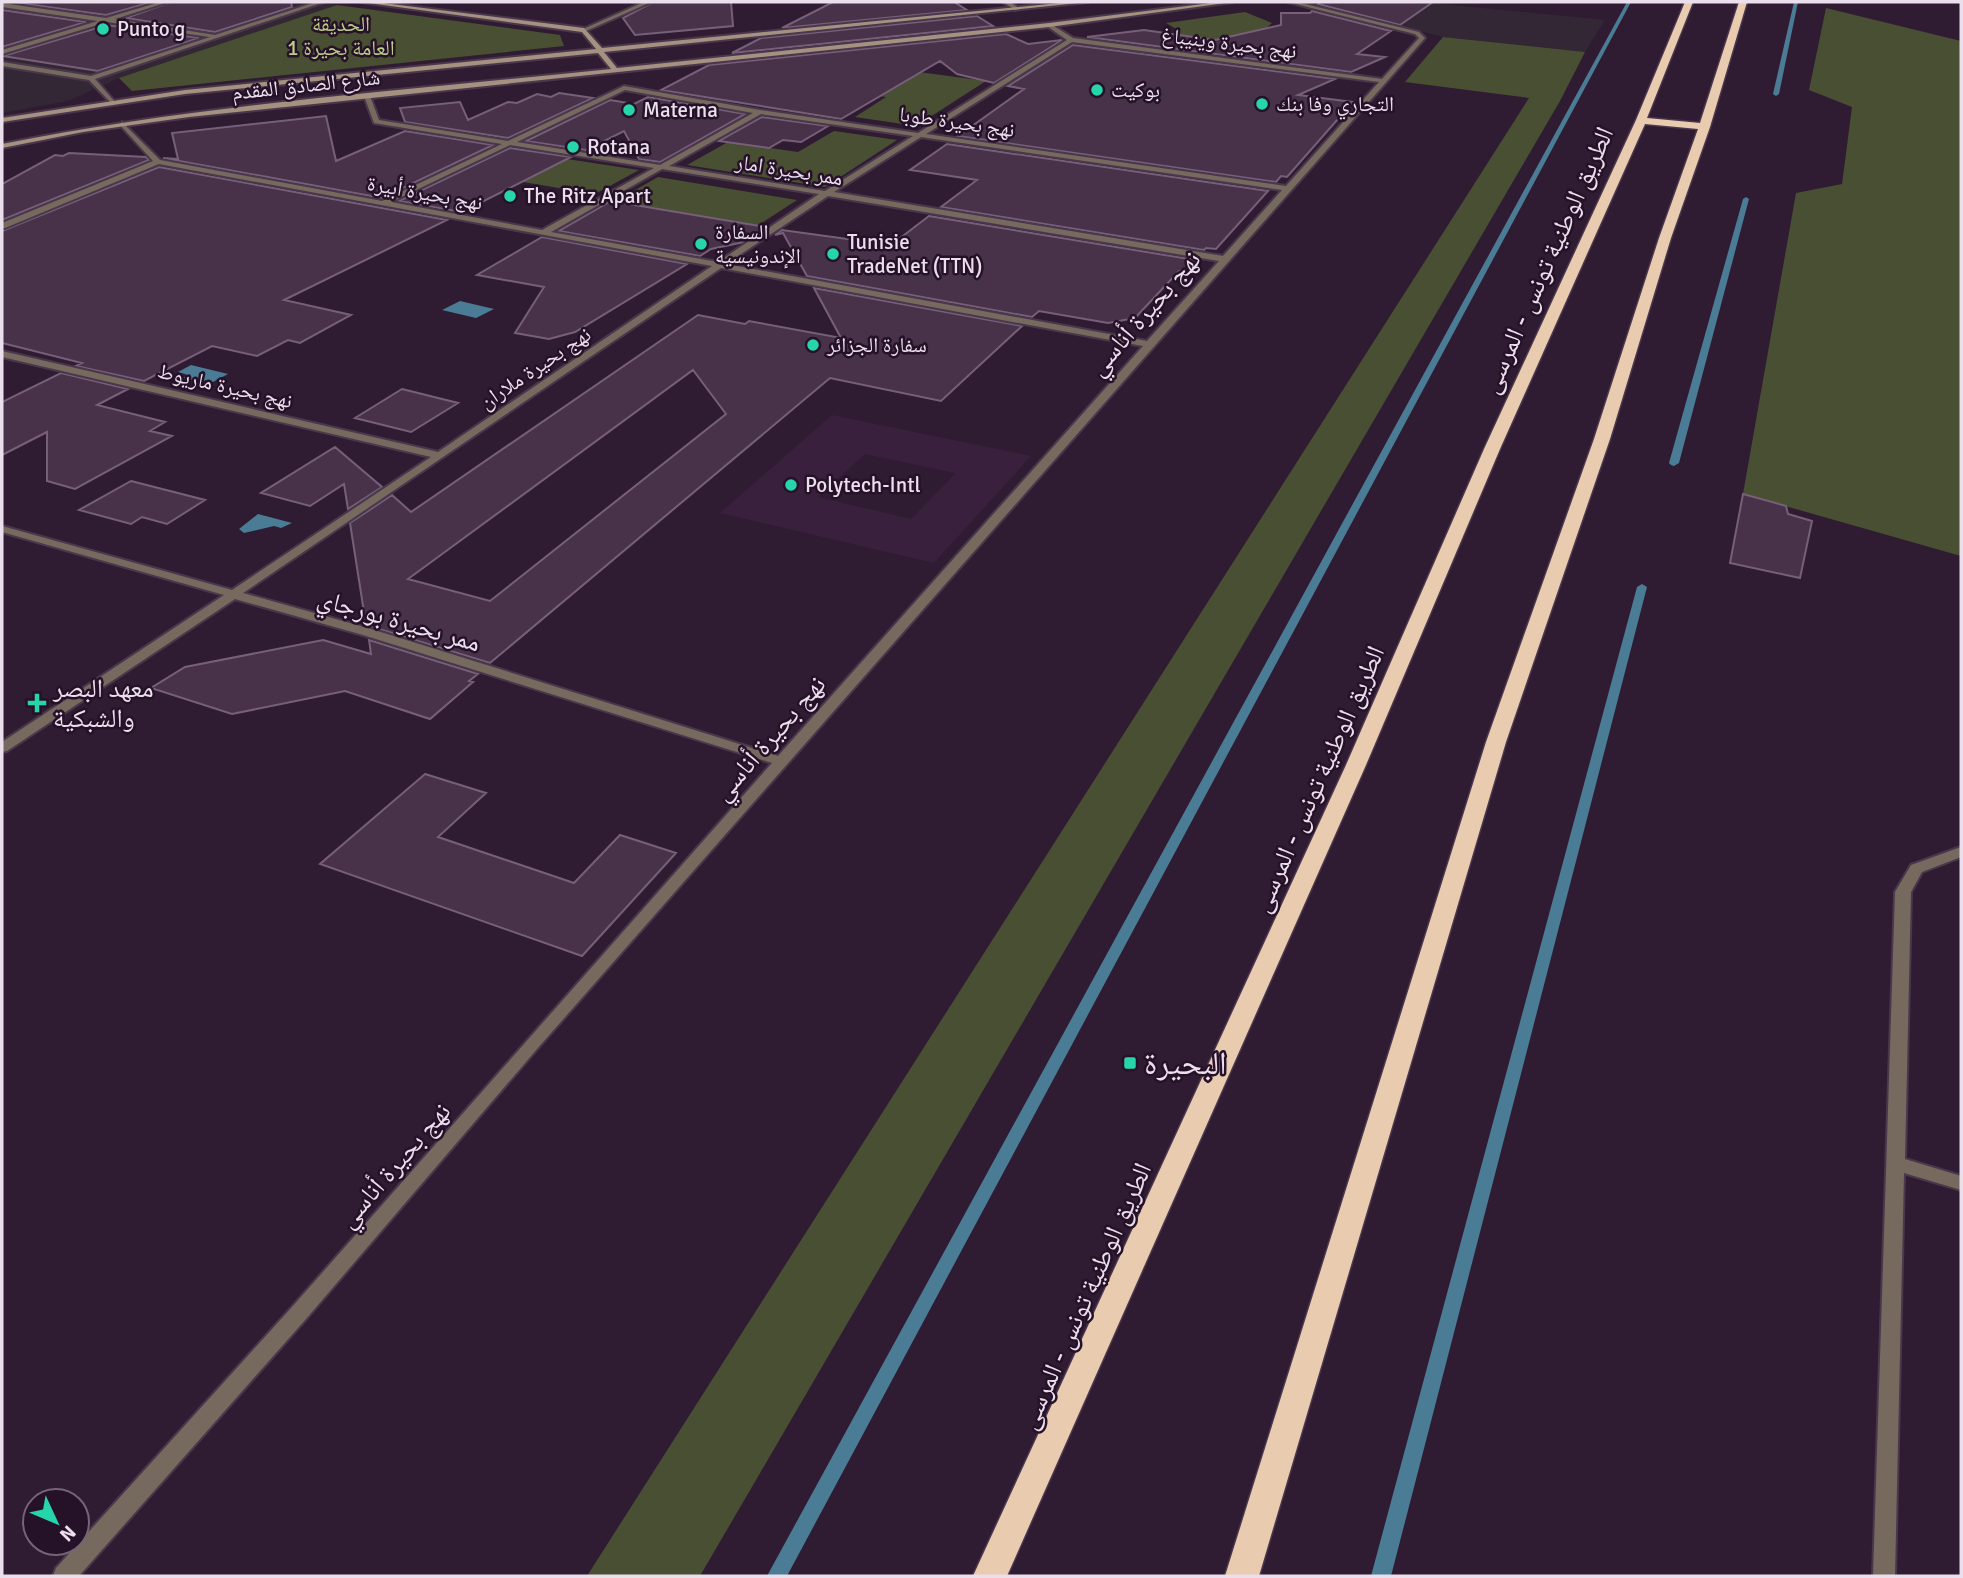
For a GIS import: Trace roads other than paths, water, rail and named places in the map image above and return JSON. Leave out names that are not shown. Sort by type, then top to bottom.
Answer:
[{"type":"highway","name":"الطريق الوطنية تونس - المرسى","points":[[990,1576],[1351,777],[1492,449],[1641,120],[1689,2]]},
{"type":"highway","points":[[1242,1576],[1496,743],[1602,439],[1665,238],[1705,127],[1743,2]]},
{"type":"highway","points":[[1641,120],[1705,127]]},
{"type":"main road","points":[[364,2],[584,30],[616,71]]},
{"type":"main road","name":"شارع الصادق المقدم","points":[[2,120],[112,102],[1085,2]]},
{"type":"main road","name":"شارع الصادق المقدم","points":[[2,146],[122,124],[1049,25],[1230,2]]},
{"type":"street","points":[[2,52],[165,2]]},
{"type":"street","points":[[2,64],[91,78],[321,2]]},
{"type":"street","points":[[584,30],[648,2]]},
{"type":"street","points":[[1006,2],[1017,9]]},
{"type":"street","name":"نهج بحيرة أناسي","points":[[64,1576],[290,1323],[1382,80],[1422,38],[1417,33],[1291,2]]},
{"type":"street","points":[[2,5],[217,36]]},
{"type":"street","points":[[1049,25],[1071,40]]},
{"type":"street","name":"نهج بحيرة وينيباغ","points":[[1071,40],[1382,80]]},
{"type":"street","name":"نهج بحيرة ملاران","points":[[2,748],[233,596],[827,194],[1071,40]]},
{"type":"street","points":[[383,204],[624,88],[616,71]]},
{"type":"street","points":[[91,78],[112,102]]},
{"type":"street","name":"نهج بحيرة طوبا","points":[[624,88],[760,112],[1287,188]]},
{"type":"street","name":"ممر بحيرة امار","points":[[367,96],[376,122],[1034,226],[1224,259]]},
{"type":"street","points":[[543,233],[760,112]]},
{"type":"street","points":[[2,226],[158,162],[122,124]]},
{"type":"street","name":"نهج بحيرة أبيرة","points":[[158,162],[1150,344]]},
{"type":"street","name":"نهج بحيرة ماريوط","points":[[2,354],[440,456]]},
{"type":"street","name":"ممر بحيرة بورجاي","points":[[2,529],[367,632],[781,761]]},
{"type":"street","points":[[1884,1576],[1903,892],[1916,869],[1961,852]]},
{"type":"street","points":[[1894,1163],[1961,1183]]},
{"type":"water","points":[[460,301],[494,309],[476,318],[442,310]]},
{"type":"water","points":[[191,365],[228,374],[213,382],[183,378],[188,375],[178,372]]},
{"type":"water","points":[[258,514],[292,523],[281,528],[274,526],[244,533],[239,529]]},
{"type":"waterway","points":[[777,1576],[1629,2]]},
{"type":"waterway","points":[[1776,94],[1796,2]]},
{"type":"waterway","points":[[1674,463],[1746,199]]},
{"type":"waterway","points":[[1381,1576],[1642,587]]},
{"type":"place","name":"Punto g","points":[[103,29]]},
{"type":"place","name":"بوكيت","points":[[1097,90]]},
{"type":"place","name":"التجاري وفا بنك","points":[[1262,104]]},
{"type":"place","name":"Materna","points":[[629,110]]},
{"type":"place","name":"Rotana","points":[[573,147]]},
{"type":"place","name":"The Ritz Apart","points":[[510,196]]},
{"type":"place","name":"السفارة الإندونيسية","points":[[701,244]]},
{"type":"place","name":"Tunisie TradeNet (TTN)","points":[[833,254]]},
{"type":"place","name":"سفارة الجزائر","points":[[813,345]]},
{"type":"place","name":"Polytech-Intl","points":[[791,485]]},
{"type":"place","name":"معهد البصر والشبكية","points":[[37,703]]},
{"type":"place","name":"البحيرة","points":[[1130,1063]]},
{"type":"park label","name":"الحديقة العامة بحيرة 1","points":[[341,36]]}]
